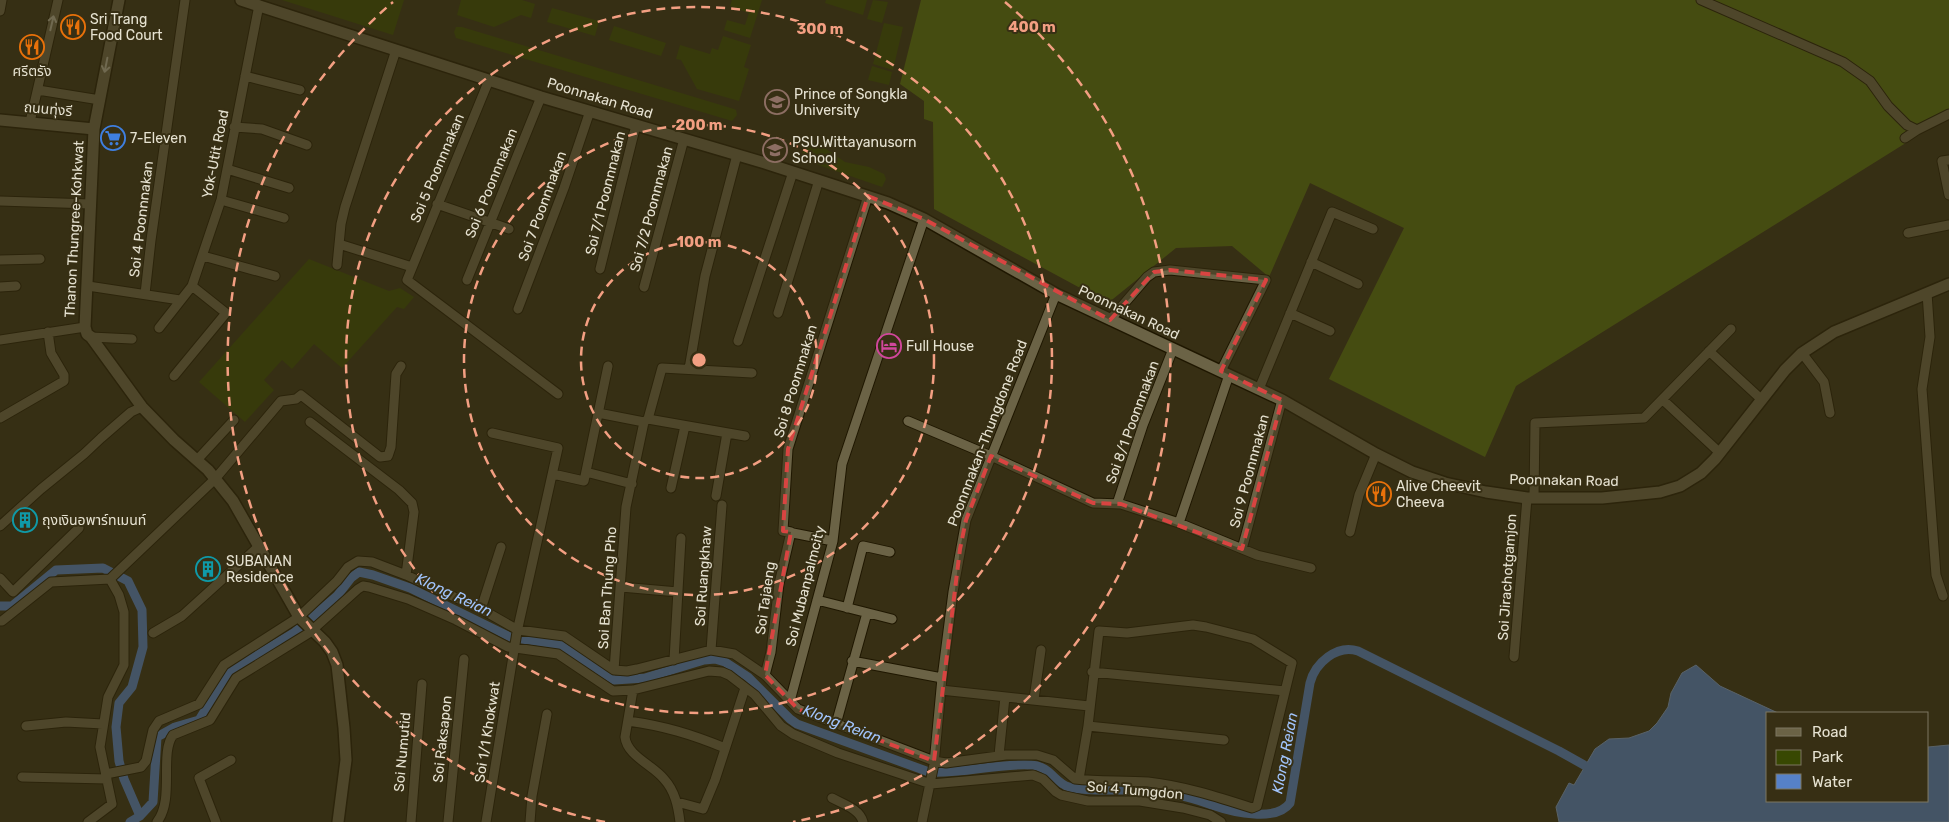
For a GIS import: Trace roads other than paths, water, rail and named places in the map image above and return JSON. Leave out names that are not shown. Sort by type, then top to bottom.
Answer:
[{"type":"street","points":[[0,11],[2,0]]},
{"type":"street","points":[[30,122],[58,0]]},
{"type":"street","name":"Thanon Thungree-Kohkwat","points":[[88,332],[94,129],[118,0]]},
{"type":"street","name":"Soi 4 Poonnnakan","points":[[145,294],[185,0]]},
{"type":"street","name":"Poonnakan Road","points":[[241,0],[541,96],[868,196],[924,219],[1056,294],[1282,400],[1376,454],[1412,472],[1445,483],[1486,492],[1530,498],[1610,498],[1671,490],[1701,474],[1720,453],[1784,370],[1802,353],[1834,332],[1949,284]]},
{"type":"street","points":[[1702,0],[1843,62],[1870,81],[1888,106],[1907,125],[1917,130]]},
{"type":"street","name":"Yok-Utit Road","points":[[159,328],[192,286],[221,200],[259,5]]},
{"type":"street","points":[[338,265],[338,244],[345,207],[396,50]]},
{"type":"street","points":[[245,76],[300,90]]},
{"type":"street","name":"Soi 5 Poonnnakan","points":[[412,267],[490,80]]},
{"type":"street","points":[[38,90],[100,100]]},
{"type":"street","name":"Soi 6 Poonnnakan","points":[[467,280],[541,96]]},
{"type":"street","name":"Soi 7 Poonnnakan","points":[[518,309],[564,188],[590,111]]},
{"type":"street","points":[[1905,138],[1949,114]]},
{"type":"street","name":"ถนนทุ่งรี","points":[[0,120],[94,129]]},
{"type":"street","name":"Soi 7/1 Poonnnakan","points":[[600,269],[636,125]]},
{"type":"street","points":[[234,127],[262,129],[307,145]]},
{"type":"street","name":"Soi 7/2 Poonnnakan","points":[[644,287],[684,139]]},
{"type":"street","points":[[737,155],[705,276],[689,369],[752,373]]},
{"type":"street","points":[[1945,161],[1949,195]]},
{"type":"street","points":[[227,169],[289,188]]},
{"type":"street","points":[[738,341],[793,172]]},
{"type":"street","points":[[778,313],[819,180]]},
{"type":"street","name":"Soi 8 Poonnnakan","points":[[787,531],[788,449],[868,196]]},
{"type":"street","points":[[221,200],[284,218]]},
{"type":"street","points":[[0,201],[91,204]]},
{"type":"street","points":[[437,204],[509,229]]},
{"type":"street","points":[[1259,389],[1332,212],[1373,229]]},
{"type":"street","name":"Soi Mubanpalmcity","points":[[790,701],[833,541],[842,464],[924,219]]},
{"type":"street","points":[[1908,233],[1949,225]]},
{"type":"street","points":[[338,244],[412,267],[407,280],[558,394]]},
{"type":"street","points":[[203,256],[275,276]]},
{"type":"street","points":[[0,260],[40,259]]},
{"type":"street","points":[[1311,262],[1358,284]]},
{"type":"street","points":[[1110,320],[1154,272],[1170,270],[1266,280],[1225,373],[1179,523]]},
{"type":"street","points":[[0,287],[16,286]]},
{"type":"street","points":[[88,286],[180,300]]},
{"type":"street","points":[[174,376],[226,313],[192,286]]},
{"type":"street","points":[[1927,293],[1930,337],[1922,389],[1936,575],[1942,596]]},
{"type":"street","name":"Poonnnakan-Thungdone Road","points":[[931,782],[953,592],[966,520],[1056,294]]},
{"type":"street","points":[[1290,313],[1330,331]]},
{"type":"street","points":[[1720,453],[1663,400],[1731,329]]},
{"type":"street","points":[[0,418],[64,381],[64,376],[51,353],[48,332]]},
{"type":"street","points":[[0,340],[48,332],[88,332],[132,339]]},
{"type":"street","points":[[88,332],[142,407],[174,440],[197,460],[233,501],[299,617],[332,652],[337,665],[346,760],[338,822]]},
{"type":"street","name":"Soi 8/1 Poonnnakan","points":[[1117,504],[1143,425],[1173,349]]},
{"type":"street","points":[[1709,351],[1761,399]]},
{"type":"street","points":[[1802,353],[1824,382],[1830,414]]},
{"type":"street","points":[[0,621],[51,582],[110,579],[215,479],[281,401],[296,399],[300,395],[380,457],[389,455],[396,374],[402,366]]},
{"type":"street","points":[[553,474],[584,481],[608,366]]},
{"type":"street","name":"Soi Ban Thung Pho","points":[[614,670],[626,507],[646,421],[662,368],[689,369]]},
{"type":"street","name":"Soi 9 Poonnnakan","points":[[1242,549],[1282,400]]},
{"type":"street","name":"Soi Jirachotgamjon","points":[[1514,658],[1530,498],[1535,423],[1644,418],[1663,400]]},
{"type":"street","points":[[0,526],[131,412],[142,407]]},
{"type":"street","points":[[598,412],[745,436]]},
{"type":"street","points":[[197,460],[234,420]]},
{"type":"street","points":[[908,421],[1093,503],[1117,504],[1179,523],[1242,549],[1311,568]]},
{"type":"street","points":[[310,422],[399,490],[412,503],[414,512],[406,575]]},
{"type":"street","points":[[671,488],[685,426]]},
{"type":"street","name":"Soi 1/1 Khokwat","points":[[486,822],[517,631],[558,448],[492,433]]},
{"type":"street","points":[[716,496],[728,433]]},
{"type":"street","points":[[1350,532],[1359,495],[1376,454]]},
{"type":"street","points":[[586,472],[632,484]]},
{"type":"street","name":"Soi Ruangkhaw","points":[[711,650],[722,504]]},
{"type":"street","points":[[0,578],[13,592],[80,528]]},
{"type":"street","points":[[787,531],[833,541]]},
{"type":"street","name":"Soi Tajaeng","points":[[765,676],[771,652],[787,531]]},
{"type":"street","points":[[674,660],[681,538]]},
{"type":"street","points":[[848,608],[863,546],[890,552]]},
{"type":"street","points":[[152,633],[182,616],[258,547]]},
{"type":"street","points":[[481,609],[500,547]]},
{"type":"street","points":[[22,777],[106,776],[144,765],[153,730],[159,721],[199,704],[224,665],[299,617],[338,581],[351,563],[358,561],[372,562],[406,575],[481,609],[517,631],[564,636],[614,670],[627,671],[637,669],[711,650],[738,655],[765,676],[798,708],[934,763],[999,755],[1030,755],[1047,758],[1057,764],[1069,776],[1079,780],[1133,781],[1168,785],[1197,791],[1255,808],[1292,663],[1244,636],[1193,626],[1127,633],[1099,631],[1092,672],[1088,726],[1079,780]]},
{"type":"street","points":[[88,822],[112,804],[100,747],[108,697],[124,665],[124,612],[119,595],[110,579]]},
{"type":"street","points":[[156,822],[162,816],[164,806],[171,736],[210,720],[236,678],[312,629],[358,589],[366,586],[386,591],[430,608],[503,644],[558,654],[613,691],[633,690],[714,671],[726,673],[759,700],[781,726],[793,734],[838,753],[931,782],[922,822]]},
{"type":"street","points":[[621,587],[678,592]]},
{"type":"street","points":[[818,600],[892,619]]},
{"type":"street","points":[[836,724],[852,661],[867,613]]},
{"type":"street","points":[[1034,699],[1041,650]]},
{"type":"street","name":"Soi Raksapon","points":[[448,822],[464,659]]},
{"type":"street","points":[[852,661],[942,678]]},
{"type":"street","points":[[1092,672],[1285,691]]},
{"type":"street","name":"Soi Numutid","points":[[411,822],[422,684]]},
{"type":"street","points":[[677,802],[703,809],[715,780],[745,688]]},
{"type":"street","points":[[633,690],[625,737],[628,747],[662,776],[677,802],[680,822]]},
{"type":"street","points":[[942,690],[1089,706]]},
{"type":"street","points":[[999,755],[1005,697]]},
{"type":"street","points":[[530,822],[532,796],[547,714]]},
{"type":"street","points":[[628,721],[687,732],[725,748]]},
{"type":"street","points":[[26,726],[66,722],[103,724]]},
{"type":"street","points":[[1088,726],[1224,740]]},
{"type":"street","points":[[216,822],[199,778],[231,760]]},
{"type":"street","name":"Soi 4 Tumgdon","points":[[931,782],[1033,775],[1043,778],[1058,794],[1069,797],[1088,801],[1140,802],[1183,808],[1210,815],[1221,822]]},
{"type":"street","points":[[832,798],[857,812],[865,821]]},
{"type":"water","points":[[1696,665],[1720,686],[1776,712],[1766,712],[1766,802],[1929,802],[1929,747],[1949,745],[1949,822],[1559,822],[1556,807],[1569,783],[1574,785],[1595,749],[1609,739],[1629,738],[1649,731],[1668,707],[1671,693],[1682,673]]},
{"type":"waterway","name":"Klong Reian","points":[[0,606],[12,606],[56,570],[103,568],[128,581],[142,610],[143,647],[132,687],[119,703],[116,727],[119,761],[124,779],[140,816]]},
{"type":"waterway","name":"Klong Reian","points":[[130,822],[140,816],[153,802],[157,737],[175,727],[199,720],[228,673],[295,632],[337,596],[351,578],[359,572],[410,588],[510,637],[560,645],[614,680],[645,678],[704,660],[715,659],[725,662],[748,677],[797,724],[929,772],[1031,765],[1043,768],[1069,787],[1089,790],[1139,790],[1187,797],[1243,813],[1265,814],[1275,812],[1284,809],[1290,803],[1310,683],[1322,662],[1342,650],[1358,651],[1584,765]]},
{"type":"place","name":"Sri Trang Food Court","points":[[73,27]]},
{"type":"place","name":"ศรีตรัง","points":[[32,47]]},
{"type":"place","name":"Prince of Songkla University","points":[[777,102]]},
{"type":"place","name":"7-Eleven","points":[[113,138]]},
{"type":"place","name":"PSU.Wittayanusorn School","points":[[775,150]]},
{"type":"place","name":"Full House","points":[[889,346]]},
{"type":"place","name":"Alive Cheevit Cheeva","points":[[1379,494]]},
{"type":"place","name":"ถุงเงินอพาร์ทเมนท์","points":[[25,520]]},
{"type":"place","name":"SUBANAN Residence","points":[[208,569]]}]
